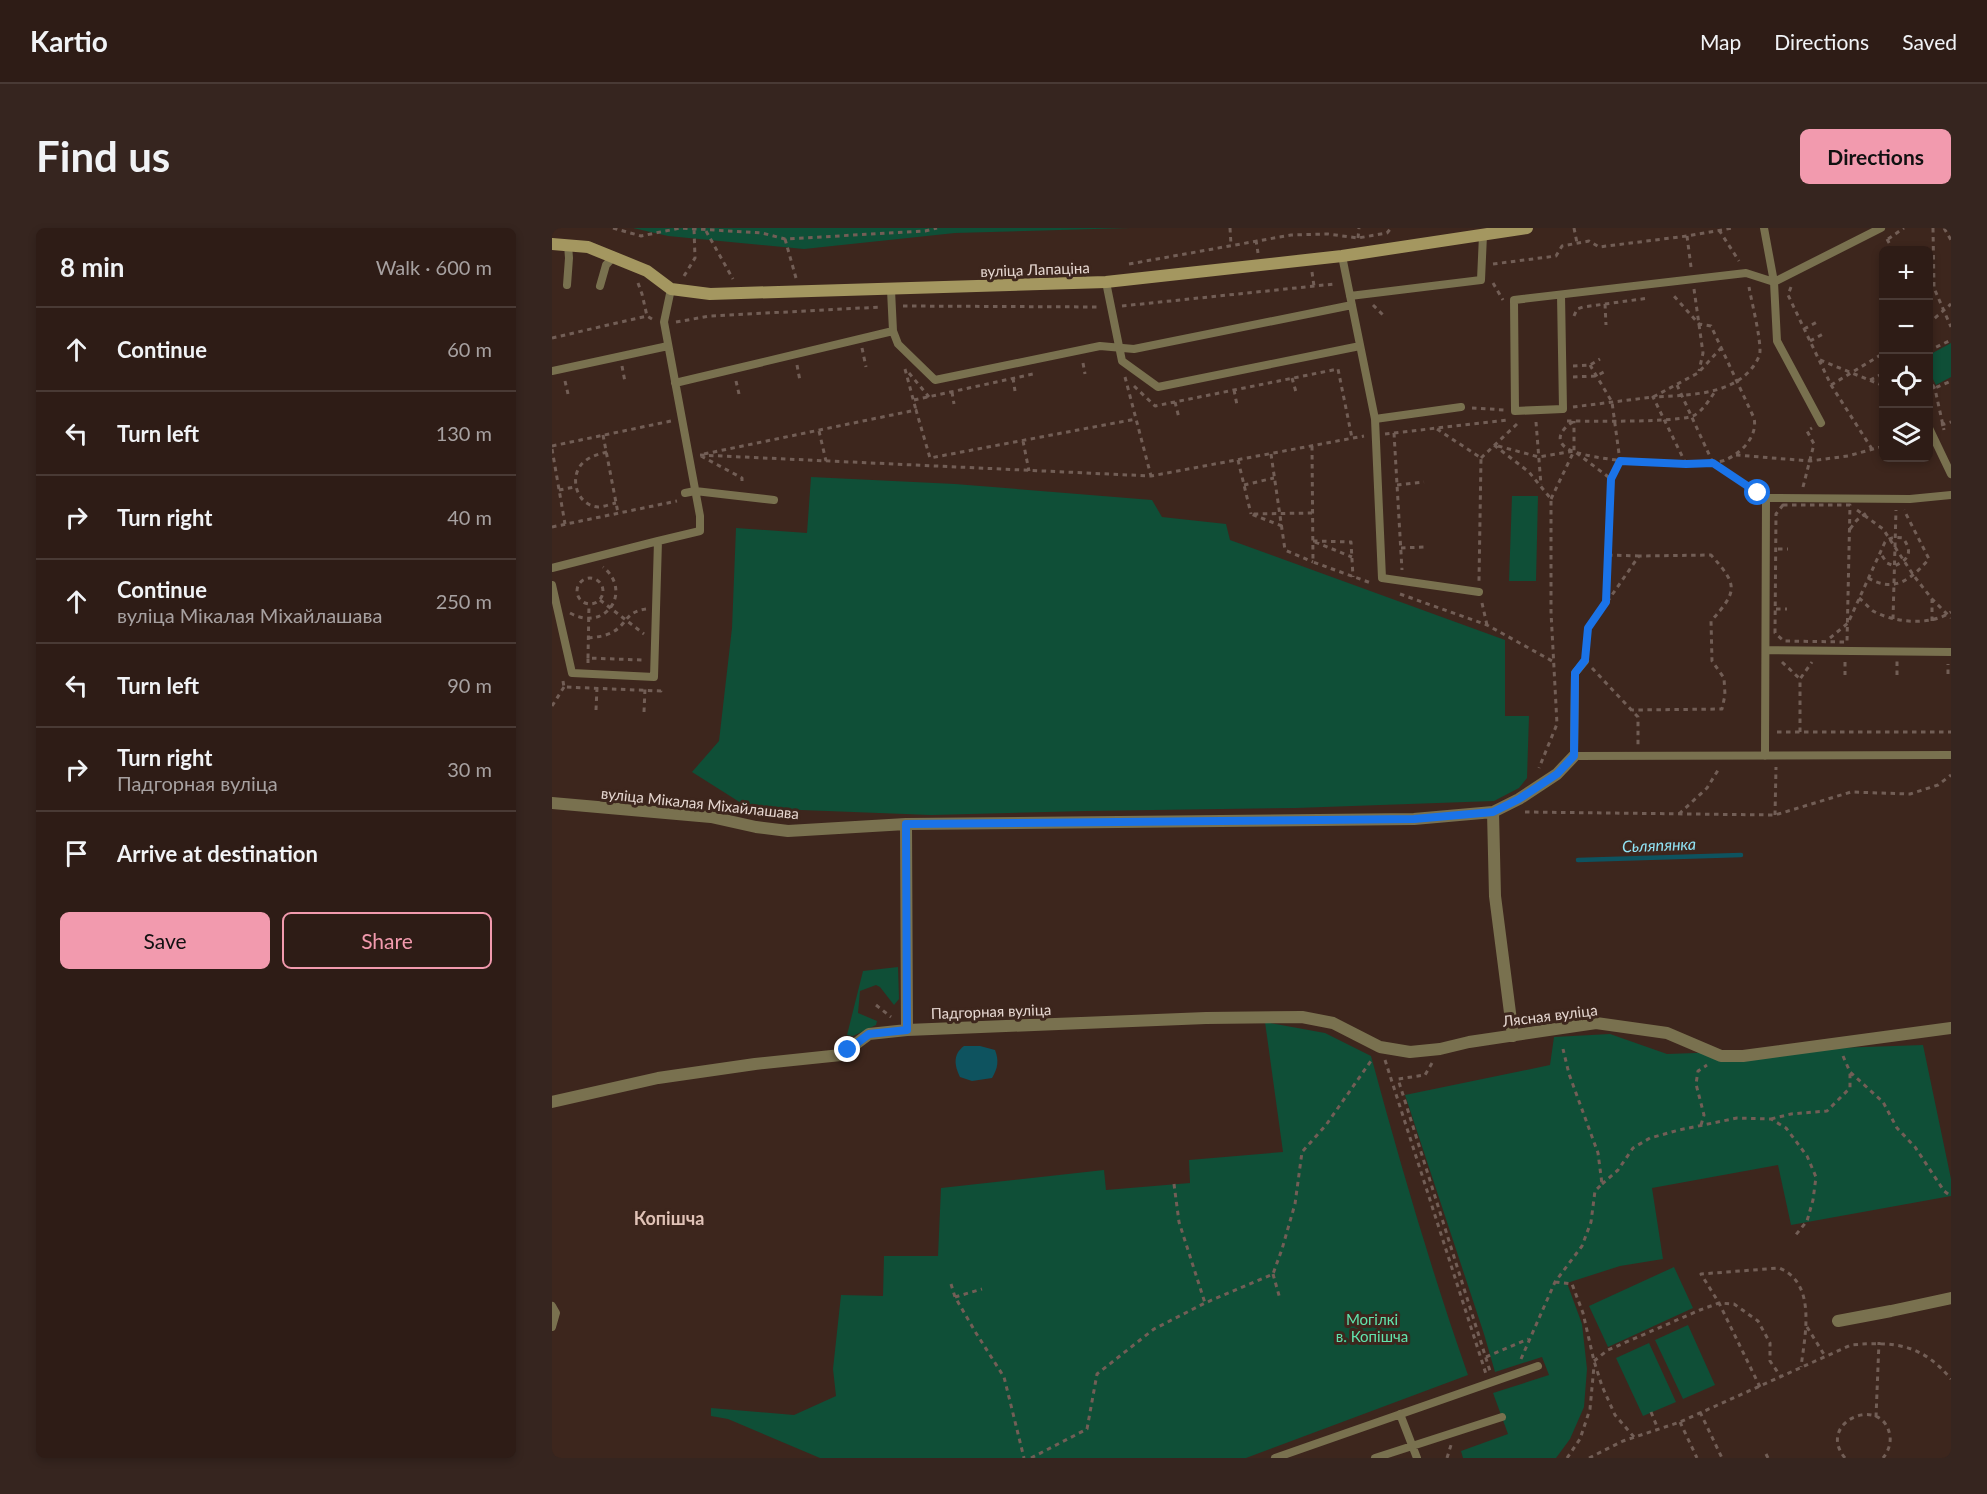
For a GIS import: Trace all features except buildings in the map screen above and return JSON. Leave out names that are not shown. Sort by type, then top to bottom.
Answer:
[{"type":"main road","name":"вуліца Лапаціна","points":[[552,244],[588,247],[647,271],[671,289],[710,294],[1106,282],[1342,256],[1527,228]]},
{"type":"street","points":[[1513,1036],[1495,896],[1493,812],[1519,799],[1557,774],[1574,756]]},
{"type":"street","name":"вуліца Мікалая Міхайлашава","points":[[552,803],[702,816],[788,831],[906,824],[1414,819],[1493,812]]},
{"type":"street","points":[[906,824],[907,1030]]},
{"type":"street","name":"Падгорная вуліца","points":[[552,1102],[658,1078],[841,1055],[869,1034],[907,1030],[1206,1018],[1302,1017],[1333,1023]]},
{"type":"street","name":"Лясная вуліца","points":[[1333,1023],[1380,1047],[1410,1052],[1596,1023],[1667,1033],[1721,1056],[1743,1056],[1951,1028]]},
{"type":"street","points":[[1838,1321],[1951,1298]]},
{"type":"lane","points":[[1764,228],[1774,282],[1777,341],[1821,423]]},
{"type":"lane","points":[[1561,295],[1563,409],[1515,411],[1514,300],[1746,273],[1774,282],[1881,228]]},
{"type":"lane","points":[[891,290],[893,331],[898,344],[935,380],[1100,346],[1134,349],[1351,301],[1481,280],[1486,264],[1483,235]]},
{"type":"lane","points":[[567,285],[568,245]]},
{"type":"lane","points":[[600,286],[606,265],[614,256]]},
{"type":"lane","points":[[1342,256],[1375,419],[1382,578],[1479,592]]},
{"type":"lane","points":[[1106,282],[1122,361],[1158,387],[1360,346]]},
{"type":"lane","points":[[552,568],[700,531],[700,516],[664,322],[671,289]]},
{"type":"lane","points":[[675,383],[893,331]]},
{"type":"lane","points":[[552,371],[668,346]]},
{"type":"lane","points":[[1375,419],[1461,407]]},
{"type":"lane","points":[[1933,436],[1951,474]]},
{"type":"lane","points":[[685,493],[695,491],[774,500]]},
{"type":"lane","points":[[1765,756],[1766,498],[1910,499],[1951,495]]},
{"type":"lane","points":[[552,585],[572,673],[654,676],[658,541]]},
{"type":"lane","points":[[1766,650],[1949,655]]},
{"type":"lane","points":[[1585,660],[1575,673],[1574,756],[1951,755]]},
{"type":"lane","points":[[552,1306],[556,1313],[552,1327]]},
{"type":"lane","points":[[1275,1458],[1538,1366]]},
{"type":"lane","points":[[1400,1414],[1417,1458]]},
{"type":"lane","points":[[1376,1458],[1502,1417]]},
{"type":"path","points":[[613,228],[641,236],[680,228],[762,233],[785,239],[925,231],[937,228]]},
{"type":"path","points":[[755,228],[762,233]]},
{"type":"path","points":[[1230,228],[1231,245]]},
{"type":"path","points":[[1328,234],[1333,228]]},
{"type":"path","points":[[1358,238],[1359,228]]},
{"type":"path","points":[[1121,265],[1291,235],[1328,234],[1358,238],[1387,233],[1391,228]]},
{"type":"path","points":[[1574,228],[1577,243]]},
{"type":"path","points":[[1514,300],[1502,300],[1486,264],[1556,256],[1562,246],[1589,241],[1599,247],[1733,228]]},
{"type":"path","points":[[1933,228],[1934,288],[1951,327]]},
{"type":"path","points":[[1944,228],[1951,240]]},
{"type":"path","points":[[693,278],[684,276],[694,258],[694,229]]},
{"type":"path","points":[[1947,232],[1951,229]]},
{"type":"path","points":[[1563,409],[1716,390],[1737,382],[1754,366],[1760,353],[1746,273],[1719,230]]},
{"type":"path","points":[[706,231],[734,281],[722,281]]},
{"type":"path","points":[[1687,236],[1703,353],[1703,361],[1698,373]]},
{"type":"path","points":[[785,239],[797,280],[786,280]]},
{"type":"path","points":[[1312,270],[1314,286]]},
{"type":"path","points":[[639,284],[647,316],[656,322]]},
{"type":"path","points":[[676,322],[710,316],[891,306],[1112,307],[1334,284]]},
{"type":"path","points":[[1574,421],[1564,427],[1560,433],[1560,441],[1567,449],[1620,461],[1713,463],[1734,455],[1743,448],[1755,431],[1755,424],[1737,382],[1711,327],[1699,324],[1673,295],[1695,292]]},
{"type":"path","points":[[1788,295],[1831,385],[1872,449]]},
{"type":"path","points":[[1573,318],[1577,309],[1583,307],[1651,298]]},
{"type":"path","points":[[1370,302],[1385,317]]},
{"type":"path","points":[[1605,304],[1606,326]]},
{"type":"path","points":[[1933,320],[1951,304]]},
{"type":"path","points":[[552,338],[647,316]]},
{"type":"path","points":[[1804,329],[1817,322]]},
{"type":"path","points":[[1810,341],[1823,334]]},
{"type":"path","points":[[860,339],[866,367]]},
{"type":"path","points":[[1933,349],[1951,340]]},
{"type":"path","points":[[898,344],[932,466]]},
{"type":"path","points":[[1653,397],[1698,373],[1721,348]]},
{"type":"path","points":[[1831,385],[1882,354]]},
{"type":"path","points":[[1573,357],[1574,377],[1596,376],[1606,371]]},
{"type":"path","points":[[1573,366],[1590,365],[1600,359]]},
{"type":"path","points":[[1819,360],[1879,384]]},
{"type":"path","points":[[621,364],[632,362]]},
{"type":"path","points":[[1083,363],[1085,374]]},
{"type":"path","points":[[1590,365],[1612,402],[1620,461],[1611,479],[1606,602]]},
{"type":"path","points":[[699,455],[1151,476],[1352,438],[1338,369],[1155,406],[1118,371]]},
{"type":"path","points":[[914,400],[1036,373]]},
{"type":"path","points":[[1870,380],[1879,376]]},
{"type":"path","points":[[1125,377],[1151,476]]},
{"type":"path","points":[[1013,378],[1015,391]]},
{"type":"path","points":[[1292,378],[1296,393]]},
{"type":"path","points":[[1935,389],[1951,381]]},
{"type":"path","points":[[1677,385],[1713,463],[1766,498]]},
{"type":"path","points":[[1933,385],[1945,435]]},
{"type":"path","points":[[1234,390],[1237,405]]},
{"type":"path","points":[[1564,421],[1663,420],[1693,417],[1716,390]]},
{"type":"path","points":[[952,392],[954,404]]},
{"type":"path","points":[[1534,776],[1557,724],[1551,612],[1551,499],[1574,451],[1574,397]]},
{"type":"path","points":[[1653,397],[1686,464]]},
{"type":"path","points":[[1175,402],[1179,418]]},
{"type":"path","points":[[1461,407],[1515,411]]},
{"type":"path","points":[[699,455],[916,410]]},
{"type":"path","points":[[565,524],[552,448],[682,418]]},
{"type":"path","points":[[930,458],[1136,419]]},
{"type":"path","points":[[1375,435],[1497,420],[1520,421],[1481,458],[1479,592],[1487,625]]},
{"type":"path","points":[[1528,421],[1545,421]]},
{"type":"path","points":[[1536,421],[1542,487]]},
{"type":"path","points":[[1943,424],[1951,422]]},
{"type":"path","points":[[1801,499],[1814,444],[1807,430],[1821,423]]},
{"type":"path","points":[[1435,428],[1481,458]]},
{"type":"path","points":[[819,430],[826,461]]},
{"type":"path","points":[[1394,432],[1403,581]]},
{"type":"path","points":[[603,435],[618,513]]},
{"type":"path","points":[[1023,441],[1029,471]]},
{"type":"path","points":[[1494,445],[1539,457],[1574,451],[1611,479]]},
{"type":"path","points":[[1494,445],[1529,472],[1551,499]]},
{"type":"path","points":[[1312,446],[1313,562]]},
{"type":"path","points":[[1734,455],[1810,461],[1848,456],[1879,447]]},
{"type":"path","points":[[607,452],[592,456],[583,462],[576,472],[575,487],[579,497],[586,503],[598,507],[616,503]]},
{"type":"path","points":[[1271,454],[1285,550],[1376,585]]},
{"type":"path","points":[[699,455],[742,478],[743,496]]},
{"type":"path","points":[[1238,460],[1251,514]]},
{"type":"path","points":[[1244,485],[1275,478]]},
{"type":"path","points":[[1397,485],[1424,482]]},
{"type":"path","points":[[559,490],[575,487]]},
{"type":"path","points":[[552,526],[675,501],[686,502],[685,493]]},
{"type":"path","points":[[1850,505],[1847,642],[1784,641],[1775,633],[1776,514],[1783,505],[1850,505],[1859,505]]},
{"type":"path","points":[[1850,505],[1883,529],[1914,576],[1932,599],[1950,615],[1932,621],[1893,619],[1872,610],[1859,598]]},
{"type":"path","points":[[1868,578],[1878,584],[1894,585],[1914,576],[1929,559],[1904,510],[1896,506],[1896,537],[1894,566],[1894,585],[1893,619]]},
{"type":"path","points":[[1849,531],[1870,510]]},
{"type":"path","points":[[1251,514],[1313,513]]},
{"type":"path","points":[[1251,514],[1282,526]]},
{"type":"path","points":[[1826,641],[1848,623],[1885,542],[1896,537],[1903,538],[1908,544],[1908,554],[1904,562],[1894,566],[1887,563],[1881,554]]},
{"type":"path","points":[[1313,541],[1351,542],[1353,577]]},
{"type":"path","points":[[1313,541],[1352,557]]},
{"type":"path","points":[[1401,548],[1424,548]]},
{"type":"path","points":[[1776,549],[1788,549]]},
{"type":"path","points":[[1608,555],[1711,555],[1729,575],[1731,592],[1725,605],[1711,621],[1712,661],[1724,678],[1725,695],[1722,710],[1632,710]]},
{"type":"path","points":[[1638,756],[1638,717],[1585,660],[1588,628],[1639,556]]},
{"type":"path","points":[[567,612],[589,620],[597,618],[610,608],[615,600],[614,580],[601,566],[612,564]]},
{"type":"path","points":[[586,578],[594,578],[601,584],[603,592],[600,600],[589,604],[581,600],[577,592],[579,584],[586,578]]},
{"type":"path","points":[[1398,593],[1487,625],[1554,662]]},
{"type":"path","points":[[1932,599],[1932,621]]},
{"type":"path","points":[[600,600],[647,637],[648,628]]},
{"type":"path","points":[[589,604],[588,658],[593,674],[596,710]]},
{"type":"path","points":[[588,638],[614,631],[635,611],[648,609],[648,618]]},
{"type":"path","points":[[1775,609],[1786,609]]},
{"type":"path","points":[[1948,674],[1949,655]]},
{"type":"path","points":[[588,658],[647,660]]},
{"type":"path","points":[[1778,667],[1786,658]]},
{"type":"path","points":[[1800,732],[1800,679],[1815,658],[1805,658]]},
{"type":"path","points":[[1845,658],[1845,675]]},
{"type":"path","points":[[1897,658],[1897,675]]},
{"type":"path","points":[[1782,662],[1800,679]]},
{"type":"path","points":[[552,706],[572,673]]},
{"type":"path","points":[[644,712],[646,676]]},
{"type":"path","points":[[1778,732],[1951,732]]},
{"type":"path","points":[[1679,814],[1707,788],[1727,756]]},
{"type":"path","points":[[1775,814],[1777,756]]},
{"type":"path","points":[[1493,812],[1775,814],[1851,792],[1910,794],[1938,785],[1951,775]]},
{"type":"path","points":[[1844,1043],[1843,1058],[1850,1072],[1883,1102],[1897,1128],[1915,1147],[1944,1191],[1951,1196]]},
{"type":"path","points":[[1280,1299],[1273,1274],[1295,1204],[1302,1152],[1326,1125],[1380,1047]]},
{"type":"path","points":[[1563,1048],[1569,1074],[1598,1154],[1602,1184]]},
{"type":"path","points":[[1440,1049],[1425,1075],[1398,1079],[1486,1357],[1491,1382]]},
{"type":"path","points":[[1701,1125],[1704,1115],[1696,1084],[1698,1071],[1721,1056]]},
{"type":"path","points":[[1389,1072],[1491,1382]]},
{"type":"path","points":[[1515,1374],[1528,1339],[1555,1282],[1582,1246],[1590,1222],[1595,1191],[1618,1170],[1633,1148],[1650,1138],[1737,1118],[1771,1119],[1791,1114],[1827,1111],[1850,1088],[1850,1072]]},
{"type":"path","points":[[1771,1119],[1786,1128],[1808,1156],[1816,1177],[1807,1221],[1794,1237]]},
{"type":"path","points":[[1174,1184],[1179,1222],[1205,1303]]},
{"type":"path","points":[[1760,1387],[1719,1303],[1701,1274],[1779,1268],[1790,1273],[1798,1282],[1805,1302],[1807,1326],[1801,1368]]},
{"type":"path","points":[[1031,1458],[1087,1429],[1097,1374],[1154,1329],[1205,1303],[1273,1274]]},
{"type":"path","points":[[1555,1282],[1572,1284],[1583,1313],[1594,1361],[1615,1415],[1634,1437]]},
{"type":"path","points":[[951,1284],[955,1297],[1004,1377],[1024,1458]]},
{"type":"path","points":[[955,1297],[982,1289]]},
{"type":"path","points":[[1594,1361],[1608,1350],[1719,1303],[1734,1304],[1758,1321],[1770,1343],[1770,1361],[1781,1377]]},
{"type":"path","points":[[1807,1326],[1825,1356]]},
{"type":"path","points":[[1486,1357],[1528,1339]]},
{"type":"path","points":[[1875,1417],[1879,1342]]},
{"type":"path","points":[[1589,1458],[1634,1437],[1680,1422],[1851,1345],[1879,1342],[1896,1344],[1923,1354],[1941,1367],[1951,1379]]},
{"type":"path","points":[[1567,1458],[1581,1439],[1590,1409],[1594,1361]]},
{"type":"path","points":[[1651,1412],[1658,1429]]},
{"type":"path","points":[[1700,1412],[1722,1458]]},
{"type":"path","points":[[1845,1458],[1838,1446],[1838,1437],[1845,1422],[1859,1414],[1875,1417],[1888,1429],[1890,1447],[1883,1458]]},
{"type":"path","points":[[1680,1422],[1697,1458]]},
{"type":"green space","points":[[633,228],[1130,228],[955,233],[804,249],[668,236]]},
{"type":"green space","points":[[1951,343],[1951,377],[1936,385],[1933,379],[1933,353]]},
{"type":"green space","points":[[811,477],[955,484],[1152,500],[1162,517],[1226,524],[1230,540],[1505,640],[1505,716],[1529,716],[1527,778],[1519,788],[1494,801],[1296,808],[931,815],[749,808],[692,772],[719,741],[732,628],[736,528],[807,533]]},
{"type":"green space","points":[[1512,496],[1538,496],[1536,581],[1509,581]]},
{"type":"green space","points":[[898,967],[899,999],[894,1005],[876,985],[860,991],[858,1013],[877,1021],[876,1025],[853,1036],[847,1035],[863,971]]},
{"type":"green space","name":"Могілкі в. Копішча","points":[[1265,1022],[1325,1033],[1371,1056],[1416,1216],[1468,1375],[1246,1458],[820,1458],[728,1419],[711,1416],[711,1408],[794,1415],[836,1396],[833,1369],[841,1295],[883,1296],[884,1256],[938,1256],[941,1188],[1104,1170],[1106,1190],[1190,1183],[1189,1160],[1283,1152]]},
{"type":"green space","points":[[1610,1034],[1667,1054],[1923,1045],[1951,1179],[1951,1196],[1791,1225],[1778,1165],[1652,1188],[1663,1259],[1620,1266],[1567,1283],[1582,1324],[1587,1369],[1584,1407],[1570,1439],[1556,1458],[1463,1458],[1461,1451],[1508,1434],[1493,1393],[1549,1375],[1542,1357],[1495,1372],[1405,1095],[1550,1065],[1554,1037]]},
{"type":"green space","points":[[1674,1267],[1693,1308],[1608,1347],[1589,1306]]},
{"type":"green space","points":[[1688,1325],[1715,1385],[1683,1399],[1655,1340]]},
{"type":"green space","points":[[1649,1343],[1676,1402],[1643,1416],[1616,1358]]},
{"type":"water","points":[[964,1046],[980,1046],[995,1050],[997,1064],[992,1078],[972,1081],[960,1077],[956,1056]]},
{"type":"waterway","name":"Сьляпянка","points":[[1578,860],[1741,855]]},
{"type":"district","name":"Копішча","points":[[669,1219]]},
{"type":"route","points":[[848,1050],[869,1034],[907,1030],[906,824],[1414,819],[1493,812],[1519,799],[1557,774],[1574,756],[1575,673],[1585,660],[1588,628],[1606,602],[1611,479],[1620,461],[1713,463],[1758,493]]}]
